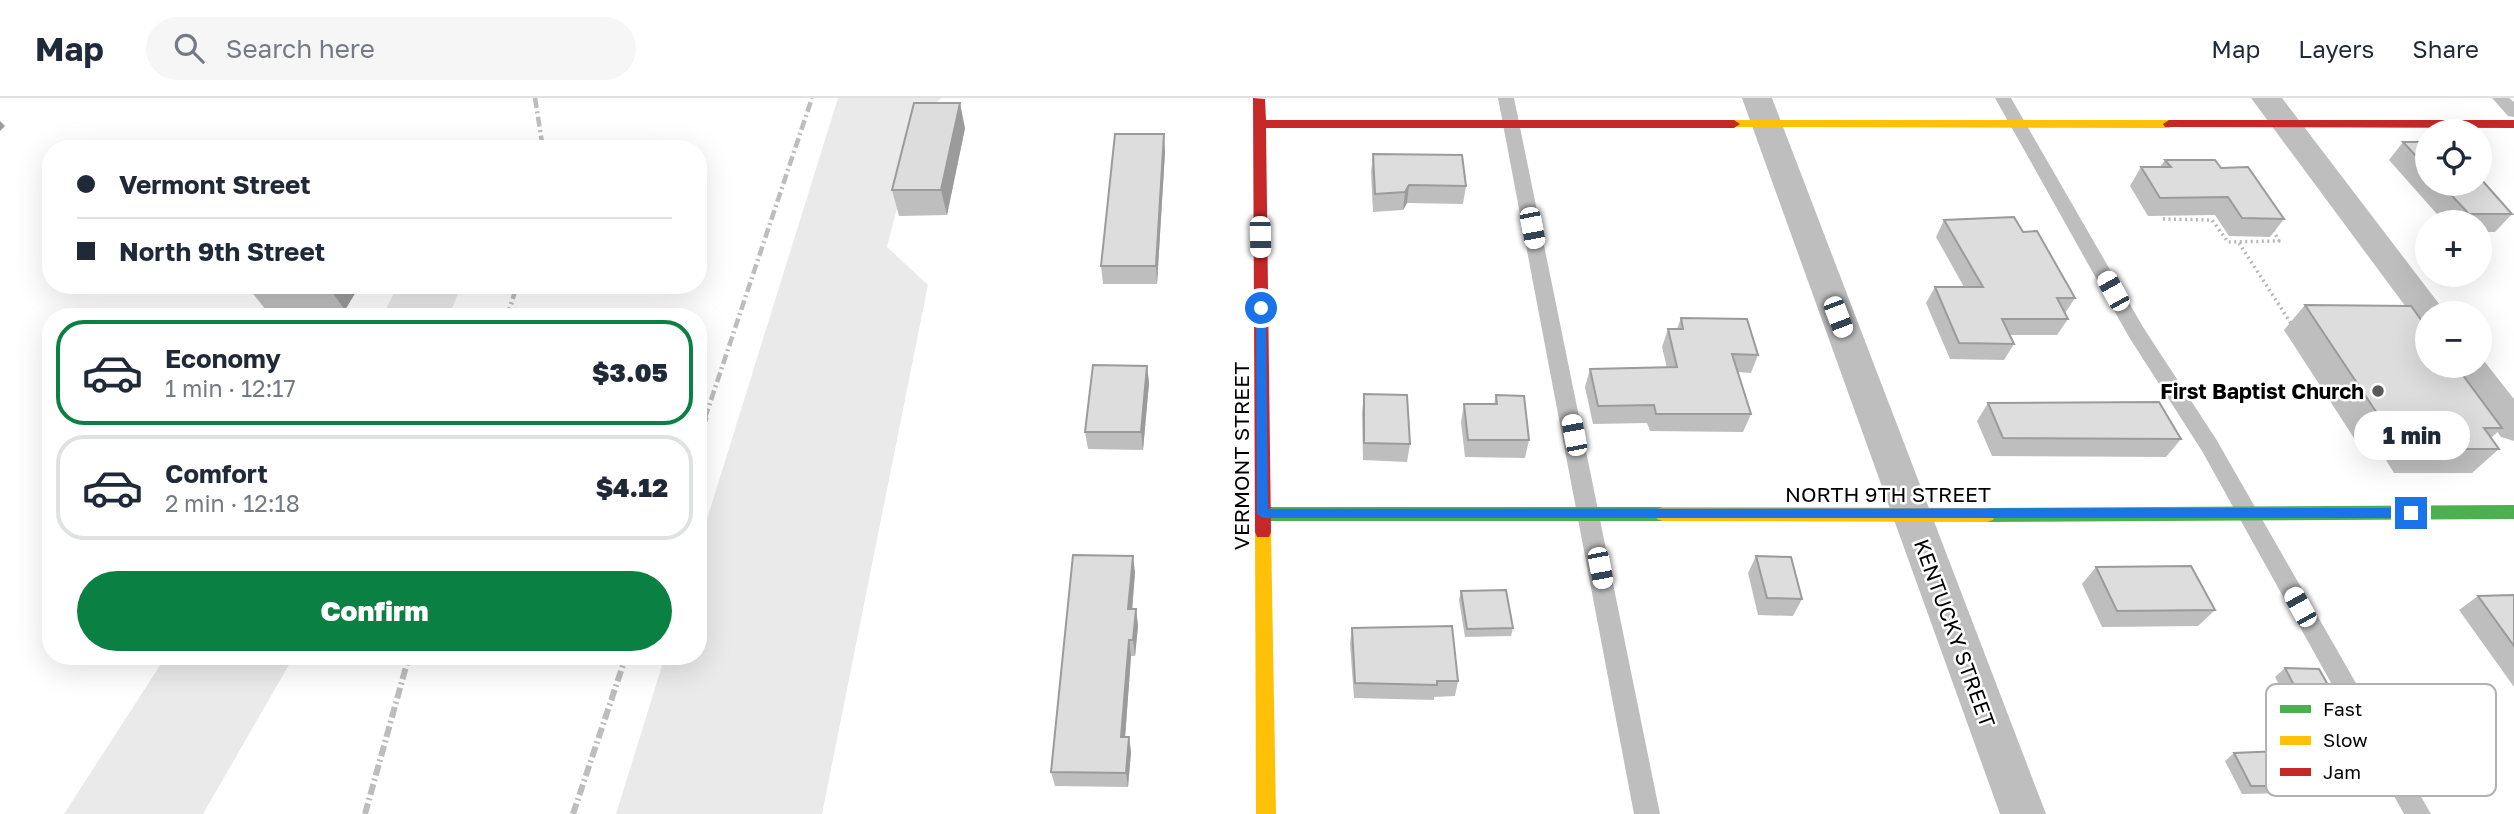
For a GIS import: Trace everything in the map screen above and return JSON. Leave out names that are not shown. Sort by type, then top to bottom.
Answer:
[{"type":"street","name":"VERMONT STREET","points":[[1259,98],[1266,814]]},
{"type":"street","points":[[2266,98],[2420,301]]},
{"type":"street","points":[[1259,124],[1511,124],[1762,111],[2018,124],[2514,124]]},
{"type":"street","name":"KENTUCKY STREET","points":[[1762,111],[2023,814]]},
{"type":"street","points":[[2477,378],[2514,427]]},
{"type":"street","name":"NORTH 9TH STREET","points":[[1263,514],[2248,515],[2514,512]]},
{"type":"lane","points":[[1506,98],[1647,814]]},
{"type":"lane","points":[[2003,98],[2136,332],[2209,444],[2344,684]]},
{"type":"lane","points":[[2500,98],[2514,112]]},
{"type":"lane","points":[[2408,796],[2418,814]]},
{"type":"path","points":[[2164,219],[2212,220],[2228,242],[2279,242],[2270,224]]},
{"type":"path","points":[[2239,242],[2292,325]]},
{"type":"shaded area","points":[[838,98],[942,98],[921,115],[887,247],[928,285],[822,814],[616,814],[662,665],[707,665],[707,519]]},
{"type":"shaded area","points":[[394,294],[458,294],[452,308],[386,308]]},
{"type":"shaded area","points":[[160,665],[289,665],[203,814],[64,814]]},
{"type":"building","points":[[914,103],[960,103],[941,190],[892,190]]},
{"type":"building","points":[[1115,134],[1164,134],[1156,266],[1101,266]]},
{"type":"building","points":[[2403,142],[2415,142],[2415,155]]},
{"type":"building","points":[[1373,154],[1462,155],[1466,186],[1409,185],[1405,192],[1375,194]]},
{"type":"building","points":[[2165,160],[2215,160],[2221,168],[2248,167],[2284,219],[2242,218],[2228,197],[2160,198],[2141,167],[2171,167]]},
{"type":"building","points":[[2492,192],[2512,214],[2492,214],[2492,210],[2465,210],[2452,196],[2492,196]]},
{"type":"building","points":[[2014,217],[2023,232],[2037,231],[2075,298],[2057,298],[2068,319],[2002,319],[2014,344],[1959,343],[1935,287],[1983,287],[1944,220]]},
{"type":"building","points":[[2305,305],[2411,306],[2415,312],[2415,378],[2465,378],[2502,428],[2484,428],[2499,449],[2419,449],[2405,428],[2387,428]]},
{"type":"building","points":[[1681,318],[1747,319],[1758,355],[1732,354],[1751,414],[1656,414],[1654,405],[1598,406],[1590,369],[1677,367],[1668,329],[1683,329]]},
{"type":"building","points":[[1093,365],[1147,366],[1141,432],[1085,432]]},
{"type":"building","points":[[1364,394],[1407,395],[1410,444],[1364,443]]},
{"type":"building","points":[[1496,395],[1524,396],[1529,440],[1468,440],[1464,404],[1497,404]]},
{"type":"building","points":[[2159,402],[2181,439],[2003,438],[1988,403]]},
{"type":"building","points":[[1073,555],[1133,556],[1128,609],[1136,609],[1133,640],[1129,640],[1121,737],[1129,737],[1126,773],[1051,772]]},
{"type":"building","points":[[1756,556],[1791,557],[1802,599],[1767,598]]},
{"type":"building","points":[[2191,566],[2215,610],[2117,611],[2096,567]]},
{"type":"building","points":[[1506,590],[1513,628],[1467,629],[1461,591]]},
{"type":"building","points":[[2514,595],[2514,646],[2478,596]]},
{"type":"building","points":[[1452,626],[1458,681],[1437,681],[1437,685],[1355,683],[1352,628]]},
{"type":"building","points":[[2285,668],[2319,669],[2327,684],[2293,684]]},
{"type":"building","points":[[2266,752],[2266,786],[2251,786],[2234,753]]},
{"type":"railway","points":[[535,98],[542,140]]},
{"type":"railway","points":[[707,412],[812,98]]},
{"type":"railway","points":[[510,308],[514,294]]},
{"type":"railway","points":[[365,814],[406,665]]},
{"type":"railway","points":[[573,814],[623,665]]},
{"type":"traffic: fast","points":[[1987,515],[2514,512]]},
{"type":"traffic: fast","points":[[1263,514],[1663,514]]},
{"type":"traffic: slow","points":[[1734,124],[2169,124]]},
{"type":"traffic: slow","points":[[1663,514],[1987,515]]},
{"type":"traffic: slow","points":[[1263,532],[1266,814]]},
{"type":"traffic: jam","points":[[1259,99],[1263,532]]},
{"type":"traffic: jam","points":[[1259,124],[1734,124]]},
{"type":"traffic: jam","points":[[2169,124],[2514,124]]},
{"type":"place","name":"First Baptist Church","points":[[2378,391]]},
{"type":"route","points":[[1261,308],[1263,514],[2411,513]]}]
